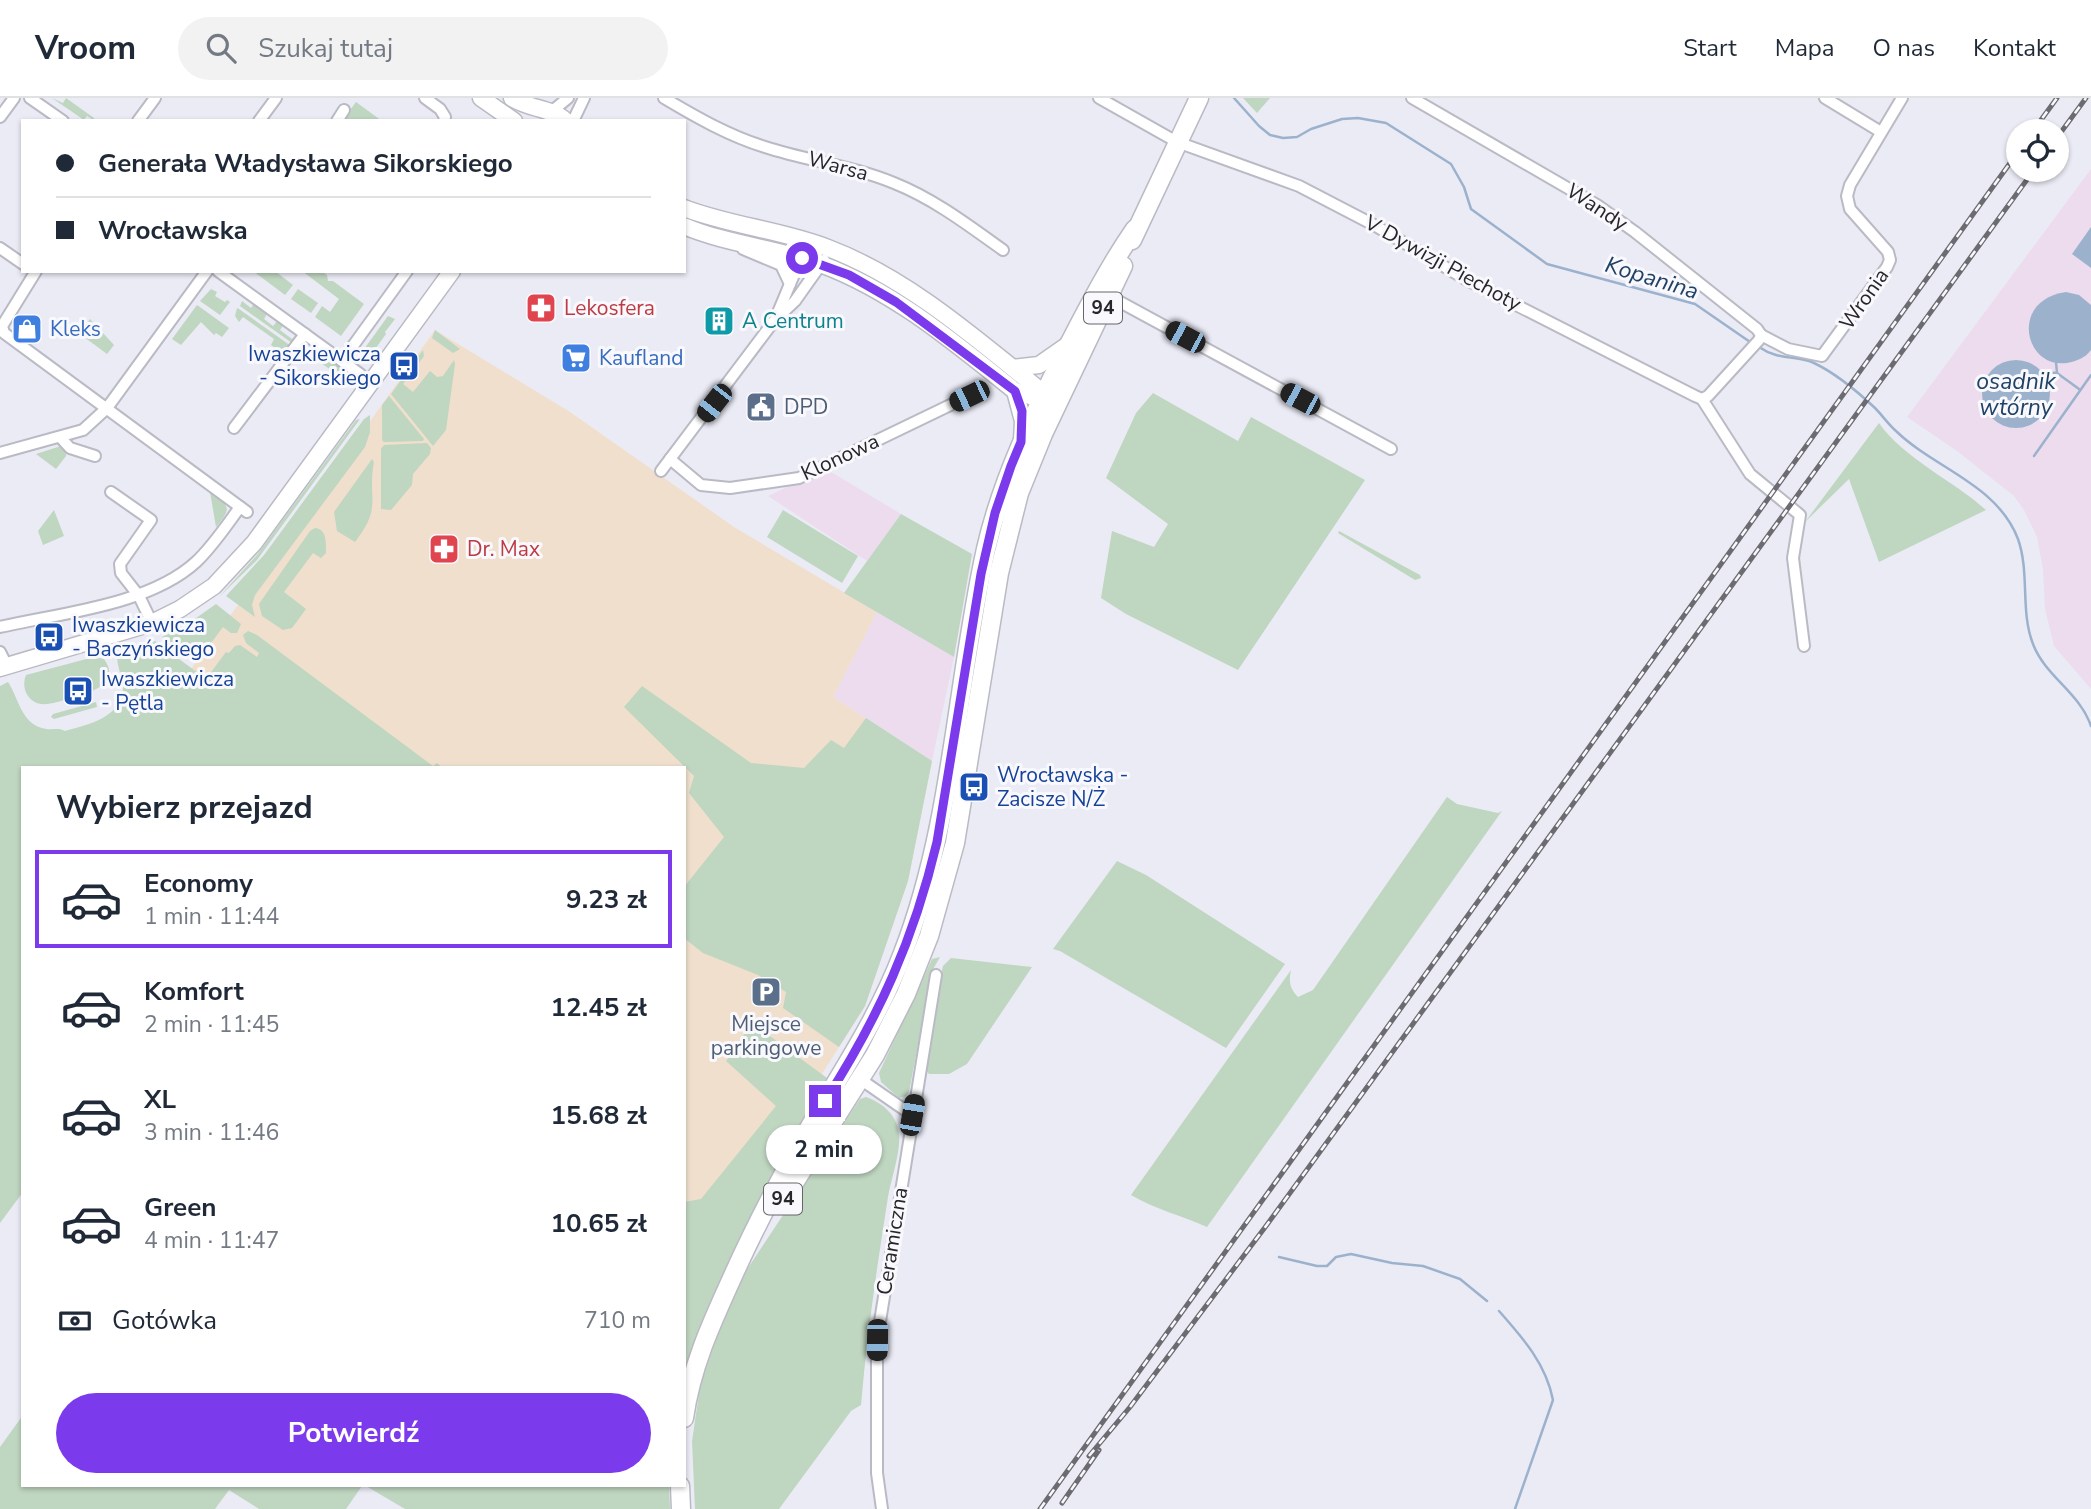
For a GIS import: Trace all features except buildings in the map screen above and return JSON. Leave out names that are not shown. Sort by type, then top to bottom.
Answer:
[{"type":"main road","name":"94","points":[[733,1276],[860,1079],[906,994],[944,887],[955,843],[1006,535],[1018,493],[1122,268],[1135,229],[1199,98]]},
{"type":"main road","name":"94","points":[[686,1410],[702,1343],[738,1260],[870,1027],[890,987],[912,930],[937,842],[986,552],[1002,489],[1021,442],[1069,344],[1112,262],[1135,229]]},
{"type":"main road","points":[[680,1487],[681,1509]]},
{"type":"street","points":[[0,117],[14,98]]},
{"type":"street","points":[[30,98],[60,119]]},
{"type":"street","points":[[139,119],[155,98]]},
{"type":"street","points":[[260,119],[276,98]]},
{"type":"street","points":[[425,98],[440,108],[445,119]]},
{"type":"street","points":[[481,98],[501,115]]},
{"type":"street","points":[[512,98],[545,117],[568,98]]},
{"type":"street","points":[[574,119],[584,98]]},
{"type":"street","name":"Warsa","points":[[664,98],[731,135],[765,147],[859,171],[914,191],[945,209],[1003,250]]},
{"type":"street","name":"V Dywizji Piechoty","points":[[1099,98],[1178,142],[1299,186],[1374,225],[1466,280],[1703,399]]},
{"type":"street","name":"Wandy","points":[[1412,98],[1597,205],[1757,329],[1760,337],[1788,349],[1822,356]]},
{"type":"street","points":[[1825,98],[1881,132]]},
{"type":"street","name":"Wronia","points":[[1822,356],[1835,342],[1890,260],[1888,252],[1847,203],[1850,185],[1902,98]]},
{"type":"street","points":[[338,119],[344,110]]},
{"type":"street","points":[[686,209],[730,223],[829,248],[899,283],[1036,387],[1046,415],[1043,434]]},
{"type":"street","points":[[686,227],[802,258],[882,292],[1015,391],[1042,398],[1055,394],[1066,385]]},
{"type":"street","points":[[729,240],[753,254],[781,265],[790,284]]},
{"type":"street","points":[[774,321],[808,242]]},
{"type":"street","points":[[0,248],[21,263]]},
{"type":"street","points":[[662,471],[774,321],[795,301],[822,265],[829,248]]},
{"type":"street","points":[[0,627],[139,596],[172,579],[195,563],[243,510],[4,333],[2,326],[34,273]]},
{"type":"street","points":[[0,453],[83,430],[107,408],[206,273]]},
{"type":"street","points":[[221,273],[342,361],[369,384]]},
{"type":"street","points":[[342,361],[406,273]]},
{"type":"street","points":[[2,662],[152,623],[194,601],[214,586],[260,536],[451,273]]},
{"type":"street","points":[[1109,296],[1391,449]]},
{"type":"street","points":[[234,428],[305,334]]},
{"type":"street","points":[[1760,337],[1718,387],[1703,399],[1750,474],[1800,515],[1793,558],[1804,646]]},
{"type":"street","points":[[1013,368],[1045,362],[1069,344]]},
{"type":"street","points":[[1015,391],[1023,421],[1021,442]]},
{"type":"street","name":"Klonowa","points":[[670,460],[701,485],[730,488],[799,478],[969,396]]},
{"type":"street","points":[[60,437],[70,448],[95,456]]},
{"type":"street","points":[[111,492],[151,520],[120,564],[121,573],[139,596],[152,623]]},
{"type":"street","name":"Ceramiczna","points":[[882,1509],[877,1472],[877,1340],[936,975]]},
{"type":"street","points":[[860,1079],[912,1115]]},
{"type":"shaded area","points":[[2091,169],[2091,689],[2054,646],[2045,609],[2043,569],[2037,537],[2024,510],[2014,496],[1957,451],[1907,417]]},
{"type":"shaded area","points":[[435,330],[570,412],[734,527],[877,612],[833,697],[932,761],[908,881],[865,1006],[713,1246],[686,1226],[686,766],[119,766],[285,541]]},
{"type":"shaded area","points":[[826,469],[901,514],[867,561],[768,496]]},
{"type":"shaded area","points":[[877,612],[954,657],[932,761],[833,697]]},
{"type":"green space","points":[[52,98],[63,103],[66,98],[94,118],[87,116],[83,119]]},
{"type":"green space","points":[[1243,98],[1270,98],[1257,113]]},
{"type":"green space","points":[[356,102],[379,119],[343,119]]},
{"type":"green space","points":[[256,273],[278,273],[293,285],[285,295]]},
{"type":"green space","points":[[305,273],[324,273],[328,281],[333,281],[364,304],[341,336],[315,317],[322,306],[330,312],[339,299]]},
{"type":"green space","points":[[211,289],[217,292],[215,296],[230,302],[220,315],[200,301]]},
{"type":"green space","points":[[298,289],[318,303],[311,313],[291,299]]},
{"type":"green space","points":[[242,301],[251,308],[255,302],[268,312],[264,319],[273,326],[278,320],[284,324],[280,330],[292,339],[296,336],[296,339],[292,343],[240,306]]},
{"type":"green space","points":[[197,305],[229,328],[222,337],[216,333],[214,335],[201,322],[181,345],[172,339]]},
{"type":"green space","points":[[237,308],[291,346],[286,352],[281,352],[271,345],[274,339],[243,317],[239,322],[235,316]]},
{"type":"green space","points":[[388,316],[395,319],[386,334],[370,356],[362,352]]},
{"type":"green space","points":[[90,319],[114,345],[107,354],[80,334]]},
{"type":"green space","points":[[435,330],[460,349],[453,353],[432,338]]},
{"type":"green space","points":[[308,345],[305,349],[324,362],[331,358],[354,378],[350,383],[299,348]]},
{"type":"green space","points":[[423,350],[424,356],[403,384],[413,392],[430,371],[437,377],[443,376],[454,360],[455,364],[446,430],[433,446],[391,394]]},
{"type":"green space","points":[[1153,393],[1238,441],[1251,417],[1365,480],[1238,670],[1126,614],[1101,598],[1112,531],[1154,547],[1168,524],[1106,478],[1136,413]]},
{"type":"green space","points":[[389,396],[423,441],[382,440],[382,405]]},
{"type":"green space","points":[[370,415],[370,432],[365,447],[255,595],[252,605],[255,617],[226,596],[264,555],[364,419]]},
{"type":"green space","points":[[360,419],[257,560],[219,597],[257,555],[356,420]]},
{"type":"green space","points":[[1879,423],[1901,447],[1986,510],[1879,562],[1849,479],[1805,522]]},
{"type":"green space","points":[[427,443],[431,448],[430,454],[413,474],[412,485],[391,510],[381,509],[381,449],[384,445]]},
{"type":"green space","points":[[61,446],[65,448],[66,456],[56,469],[36,454]]},
{"type":"green space","points":[[372,459],[371,511],[364,530],[355,542],[337,531],[334,512]]},
{"type":"green space","points":[[210,492],[225,504],[227,511],[216,527]]},
{"type":"green space","points":[[54,510],[64,536],[43,545],[38,531]]},
{"type":"green space","points":[[783,510],[858,556],[842,583],[767,537]]},
{"type":"green space","points":[[901,514],[972,554],[954,657],[844,593]]},
{"type":"green space","points":[[315,528],[324,534],[326,553],[321,558],[313,553],[284,592],[306,609],[292,628],[283,630],[262,616],[259,604],[310,531]]},
{"type":"green space","points":[[1339,531],[1420,575],[1421,578],[1415,580],[1338,533]]},
{"type":"green space","points":[[216,604],[241,624],[237,633],[231,633],[223,627],[205,651],[192,642],[184,650],[178,650],[162,637],[189,623]]},
{"type":"green space","points":[[248,631],[257,635],[433,766],[21,766],[21,1195],[0,1223],[0,686],[8,682],[29,721],[45,729],[65,731],[102,718],[117,706],[123,688],[117,655],[155,641],[206,679],[226,652],[229,653],[235,646],[240,645],[257,657],[259,653],[246,643],[243,635]]},
{"type":"green space","points":[[94,657],[104,659],[109,668],[109,676],[100,687],[58,702],[44,704],[36,703],[26,693],[26,675]]},
{"type":"green space","points":[[642,686],[751,763],[804,768],[831,740],[844,748],[866,718],[932,761],[908,881],[865,1006],[839,1047],[783,1008],[786,992],[758,975],[703,953],[686,940],[686,884],[724,837],[689,793],[694,776],[624,707]]},
{"type":"green space","points":[[96,702],[97,707],[54,719],[51,717],[53,714]]},
{"type":"green space","points":[[1447,797],[1457,804],[1498,813],[1502,811],[1207,1227],[1131,1195],[1291,970],[1290,984],[1298,997],[1313,990]]},
{"type":"green space","points":[[1117,861],[1146,875],[1285,964],[1226,1048],[1053,949]]},
{"type":"green space","points":[[940,957],[932,971],[909,1092],[899,1098],[881,1082],[879,1073],[932,959]]},
{"type":"green space","points":[[951,958],[1032,967],[967,1064],[949,1074],[929,1074],[924,1068],[940,979],[943,966]]},
{"type":"green space","points":[[752,1023],[827,1078],[708,1307],[686,1368],[686,1202],[701,1199],[776,1106],[726,1061]]},
{"type":"green space","points":[[866,1097],[883,1106],[892,1116],[898,1127],[899,1141],[876,1275],[861,1405],[851,1411],[779,1509],[695,1509],[692,1441],[700,1387],[728,1304],[744,1274],[860,1099]]},
{"type":"green space","points":[[21,1418],[21,1487],[361,1487],[346,1509],[259,1509],[229,1490],[215,1509],[0,1509],[0,1447]]},
{"type":"green space","points":[[368,1487],[669,1487],[670,1509],[405,1509]]},
{"type":"water","points":[[2091,227],[2091,268],[2072,254]]},
{"type":"water","name":"osadnik wtórny","points":[[2066,292],[2079,295],[2091,305],[2091,350],[2074,361],[2052,362],[2041,356],[2033,345],[2029,333],[2030,320],[2036,307],[2048,298]]},
{"type":"water","name":"osadnik wtórny","points":[[2023,360],[2044,375],[2050,387],[2048,407],[2040,418],[2023,428],[2009,428],[1992,418],[1984,407],[1982,387],[1992,370],[2003,362]]},
{"type":"waterway","name":"Kopanina","points":[[1234,98],[1270,135],[1283,138],[1297,137],[1311,129],[1342,119],[1358,118],[1386,123],[1451,164],[1464,187],[1471,209],[1547,264],[1695,304],[1753,344]]},
{"type":"waterway","name":"Kopanina","points":[[1759,347],[1774,354],[1814,363],[1830,372],[1868,402],[1912,444],[1996,504],[2008,520],[2022,552],[2027,618],[2033,644],[2046,666],[2079,704],[2091,726]]},
{"type":"waterway","points":[[2056,362],[2057,373],[2079,389]]},
{"type":"waterway","points":[[2043,372],[2057,373]]},
{"type":"waterway","points":[[2034,456],[2091,375]]},
{"type":"waterway","points":[[1279,1257],[1327,1266],[1336,1257],[1351,1254],[1392,1263],[1423,1266],[1460,1279],[1487,1301]]},
{"type":"waterway","points":[[1499,1311],[1539,1363],[1553,1400],[1515,1509]]},
{"type":"railway","points":[[2042,119],[2057,98]]},
{"type":"railway","points":[[2069,121],[2086,98]]},
{"type":"railway","points":[[1040,1509],[2006,169]]},
{"type":"railway","points":[[1089,1456],[1130,1407],[1266,1226],[2025,182]]},
{"type":"railway","points":[[1062,1503],[1099,1450]]},
{"type":"place","name":"Lekosfera","points":[[541,308]]},
{"type":"place","name":"A Centrum","points":[[719,321]]},
{"type":"place","name":"Kleks","points":[[27,329]]},
{"type":"place","name":"Kaufland","points":[[576,358]]},
{"type":"place","name":"Iwaszkiewicza - Sikorskiego","points":[[404,366]]},
{"type":"place","name":"DPD","points":[[761,407]]},
{"type":"place","name":"Dr. Max","points":[[444,549]]},
{"type":"place","name":"Iwaszkiewicza - Baczyńskiego","points":[[49,637]]},
{"type":"place","name":"Iwaszkiewicza - Pętla","points":[[78,691]]},
{"type":"place","name":"Wrocławska - Zacisze N/Ż","points":[[974,787]]},
{"type":"place","name":"Miejsce parkingowe","points":[[766,992]]},
{"type":"route","points":[[802,258],[849,275],[882,292],[921,320],[1015,391],[1023,421],[1021,442],[1002,489],[981,574],[937,842],[925,889],[890,987],[847,1068],[825,1101]]}]
